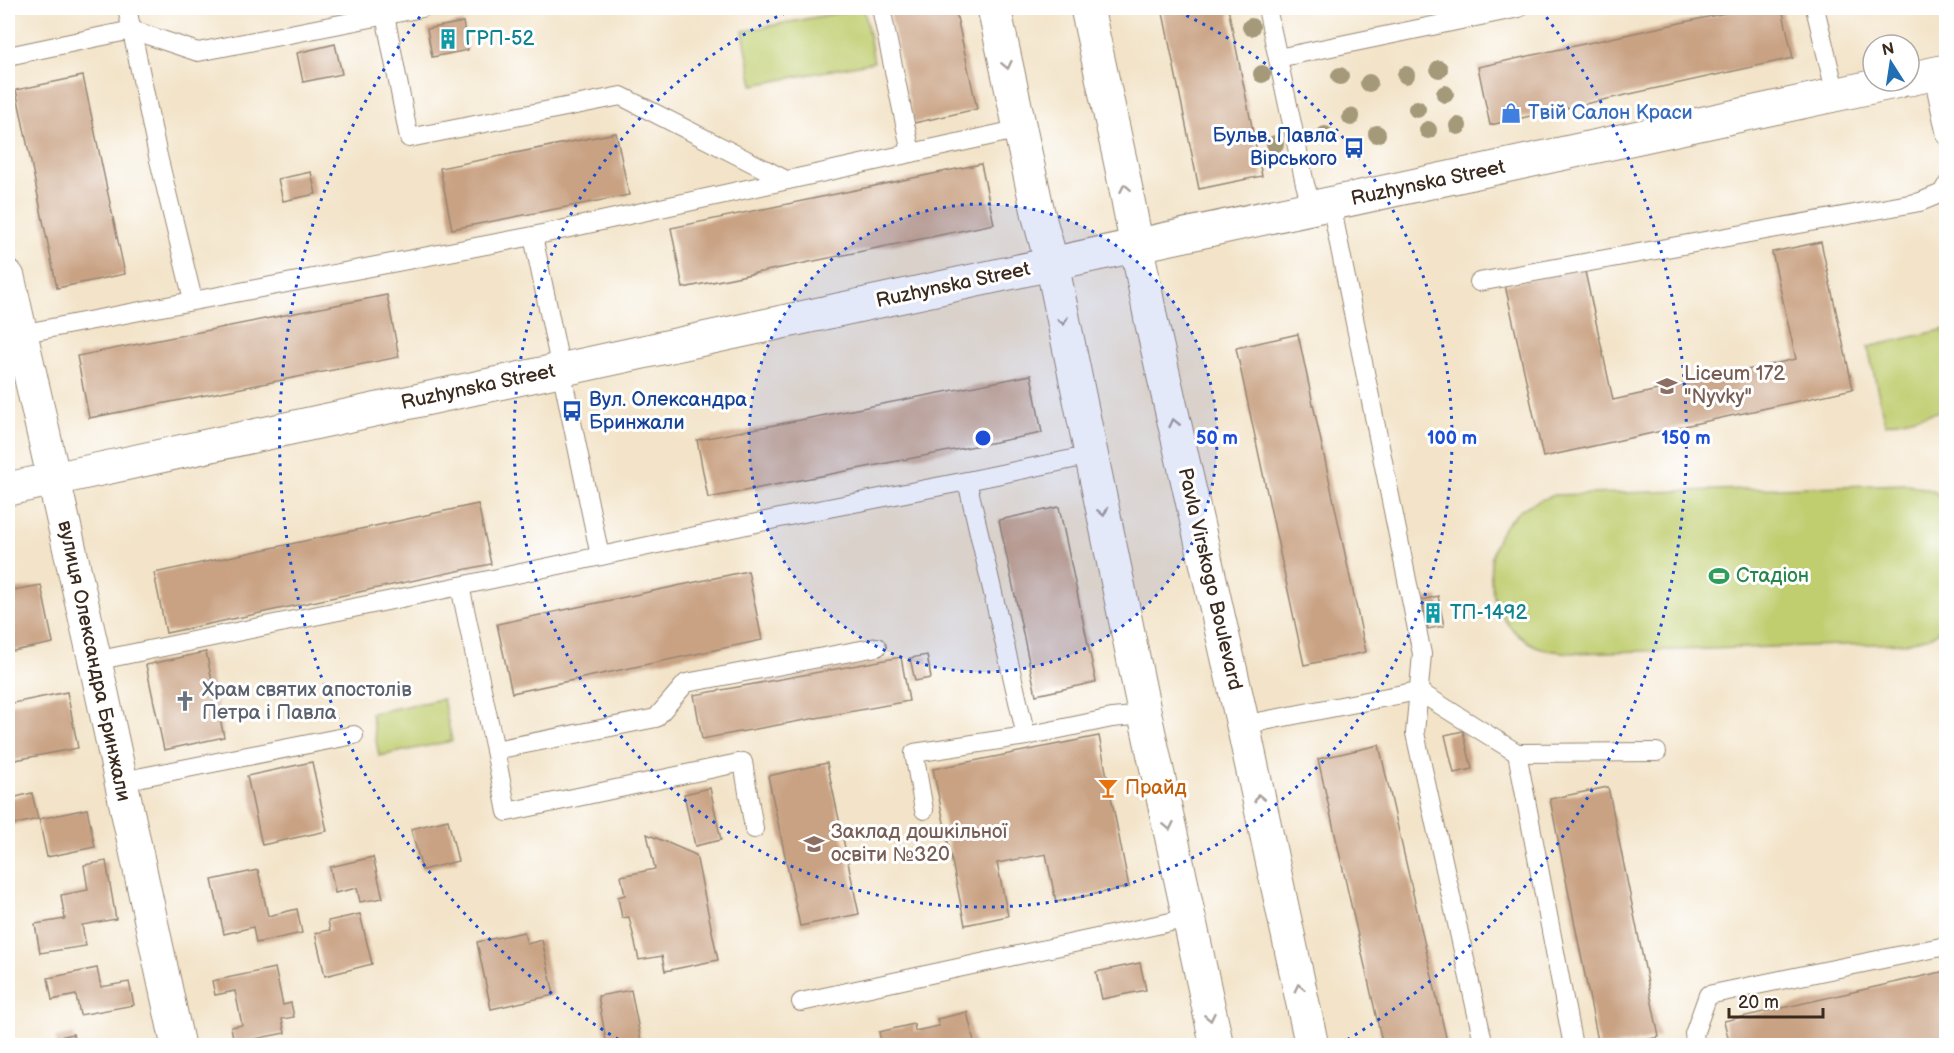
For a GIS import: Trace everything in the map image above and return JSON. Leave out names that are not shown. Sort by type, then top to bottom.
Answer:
[{"type":"street","points":[[994,8],[1052,264],[1145,715],[1217,1046]]},
{"type":"street","name":"Pavla Virskogo Boulevard","points":[[1087,8],[1122,169],[1153,332],[1243,725],[1312,1046]]},
{"type":"street","name":"Ruzhynska Street","points":[[8,489],[1861,89]]},
{"type":"street","name":"вулиця Олександра Бринжали","points":[[8,277],[95,661],[178,1046]]},
{"type":"lane","points":[[127,8],[158,156],[193,300]]},
{"type":"lane","points":[[8,56],[132,30],[198,52],[422,8]]},
{"type":"lane","points":[[881,8],[911,153]]},
{"type":"lane","points":[[1267,8],[1305,184],[1322,206],[1422,654],[1415,732],[1484,1046]]},
{"type":"lane","points":[[1278,58],[1519,8]]},
{"type":"lane","points":[[1815,8],[1836,95]]},
{"type":"lane","points":[[385,15],[409,138],[621,96],[786,180]]},
{"type":"lane","points":[[1930,74],[1947,136]]},
{"type":"lane","points":[[20,334],[533,236],[1021,129]]},
{"type":"lane","points":[[1479,282],[1920,202],[1942,193],[1947,186]]},
{"type":"lane","points":[[533,236],[600,556]]},
{"type":"lane","points":[[95,661],[1092,455]]},
{"type":"lane","points":[[967,481],[1026,736]]},
{"type":"lane","points":[[460,586],[507,812],[743,762],[754,829]]},
{"type":"lane","points":[[495,750],[656,718],[686,683],[877,647]]},
{"type":"lane","points":[[1243,725],[1418,691],[1517,753],[1657,752]]},
{"type":"lane","points":[[924,810],[914,753],[1026,736],[1112,718],[1145,715]]},
{"type":"lane","points":[[121,783],[354,735]]},
{"type":"lane","points":[[1517,753],[1573,1046]]},
{"type":"lane","points":[[801,1002],[1188,918]]},
{"type":"lane","points":[[1696,1046],[1694,1034],[1708,996],[1947,946]]},
{"type":"green space","points":[[864,8],[874,62],[753,85],[743,31]]},
{"type":"green space","points":[[1946,329],[1946,410],[1885,424],[1868,347]]},
{"type":"green space","name":"Стадіон","points":[[1908,484],[1933,491],[1946,500],[1946,626],[1930,637],[1905,643],[1563,652],[1545,649],[1528,642],[1514,631],[1502,616],[1495,600],[1491,582],[1491,563],[1495,545],[1503,529],[1524,508],[1555,495]]},
{"type":"green space","points":[[443,699],[452,741],[379,756],[371,713]]},
{"type":"building","points":[[889,8],[955,8],[977,109],[914,123]]},
{"type":"building","points":[[1162,8],[1228,8],[1262,176],[1199,189]]},
{"type":"building","points":[[1749,8],[1782,8],[1793,58],[1490,125],[1478,67]]},
{"type":"building","name":"ГРП-52","points":[[463,22],[468,50],[432,57],[427,29]]},
{"type":"building","points":[[335,44],[342,74],[303,82],[297,53]]},
{"type":"building","points":[[83,76],[125,274],[57,288],[16,90]]},
{"type":"building","points":[[616,133],[629,195],[452,229],[440,168]]},
{"type":"building","points":[[981,164],[994,224],[683,288],[671,228]]},
{"type":"building","points":[[311,172],[316,194],[283,201],[278,179]]},
{"type":"building","points":[[1821,242],[1853,389],[1543,457],[1505,285],[1584,267],[1613,400],[1796,359],[1772,252]]},
{"type":"building","points":[[387,295],[399,357],[89,418],[77,356]]},
{"type":"building","points":[[1298,334],[1366,652],[1304,665],[1236,348]]},
{"type":"building","points":[[1031,375],[1042,433],[708,498],[697,440]]},
{"type":"building","points":[[478,504],[491,564],[166,633],[154,573]]},
{"type":"building","points":[[1059,507],[1096,682],[1036,695],[999,520]]},
{"type":"building","points":[[748,571],[762,640],[512,693],[497,624]]},
{"type":"building","points":[[41,585],[53,643],[8,652],[8,591]]},
{"type":"building","name":"ТП-1492","points":[[1438,596],[1444,626],[1428,629],[1422,600]]},
{"type":"building","name":"Храм святих апостолів Петра і Павла","points":[[206,652],[224,737],[164,750],[146,665]]},
{"type":"building","points":[[927,655],[931,678],[915,681],[910,658]]},
{"type":"building","points":[[901,657],[909,701],[702,739],[694,695]]},
{"type":"building","points":[[67,692],[78,748],[15,760],[8,723],[8,704]]},
{"type":"building","points":[[1463,731],[1472,769],[1454,773],[1445,735]]},
{"type":"building","points":[[1099,736],[1129,887],[1056,902],[1046,854],[997,863],[1008,916],[965,925],[933,769]]},
{"type":"building","points":[[1379,745],[1448,1046],[1383,1046],[1318,759]]},
{"type":"building","points":[[312,762],[327,831],[262,845],[247,776]]},
{"type":"building","points":[[827,763],[859,914],[800,926],[768,776]]},
{"type":"building","points":[[1608,787],[1659,1037],[1617,1046],[1599,1046],[1550,799]]},
{"type":"building","points":[[710,788],[721,840],[695,846],[684,794]]},
{"type":"building","points":[[32,793],[38,819],[8,826],[8,799]]},
{"type":"building","points":[[87,809],[95,847],[47,857],[39,819]]},
{"type":"building","points":[[448,820],[458,861],[422,870],[411,829]]},
{"type":"building","points":[[647,834],[696,855],[718,960],[665,971],[662,956],[639,960],[629,917],[622,918],[618,897],[625,895],[621,876],[655,869]]},
{"type":"building","points":[[373,857],[383,898],[360,902],[357,888],[335,893],[330,867]]},
{"type":"building","points":[[106,861],[116,919],[82,925],[86,946],[40,953],[35,924],[65,919],[61,895],[88,890],[84,865]]},
{"type":"building","points":[[258,870],[268,916],[297,909],[302,933],[256,943],[253,927],[224,934],[212,880]]},
{"type":"building","points":[[360,914],[372,964],[325,976],[315,933],[330,930],[328,921]]},
{"type":"building","points":[[524,932],[527,944],[542,940],[554,995],[491,1009],[477,942]]},
{"type":"building","points":[[1140,963],[1146,990],[1102,999],[1096,972]]},
{"type":"building","points":[[97,968],[101,987],[129,982],[134,1005],[80,1015],[76,995],[52,1000],[48,978]]},
{"type":"building","points":[[275,968],[283,1005],[291,1003],[294,1017],[282,1019],[285,1033],[234,1043],[231,1027],[242,1025],[235,991],[215,995],[212,981]]},
{"type":"building","points":[[1946,971],[1946,1037],[1907,1046],[1730,1046],[1724,1021]]},
{"type":"building","points":[[631,990],[642,1046],[607,1046],[598,996]]},
{"type":"building","points":[[967,1012],[975,1046],[882,1046],[879,1032],[914,1024],[915,1031],[939,1026],[937,1019]]},
{"type":"building","points":[[73,1034],[76,1046],[57,1046],[55,1038]]},
{"type":"place","name":"ГРП-52","points":[[448,39]]},
{"type":"place","name":"Твій Салон Краси","points":[[1511,113]]},
{"type":"place","name":"Бульв. Павла Вірського","points":[[1354,148]]},
{"type":"place","name":"Liceum 172 \"Nyvky\"","points":[[1667,386]]},
{"type":"place","name":"Вул. Олександра Бринжали","points":[[572,411]]},
{"type":"place","name":"Стадіон","points":[[1719,576]]},
{"type":"place","name":"ТП-1492","points":[[1433,613]]},
{"type":"place","name":"Храм святих апостолів Петра і Павла","points":[[185,701]]},
{"type":"place","name":"Прайд","points":[[1108,788]]},
{"type":"place","name":"Заклад дошкільної освіти №320","points":[[814,844]]}]
